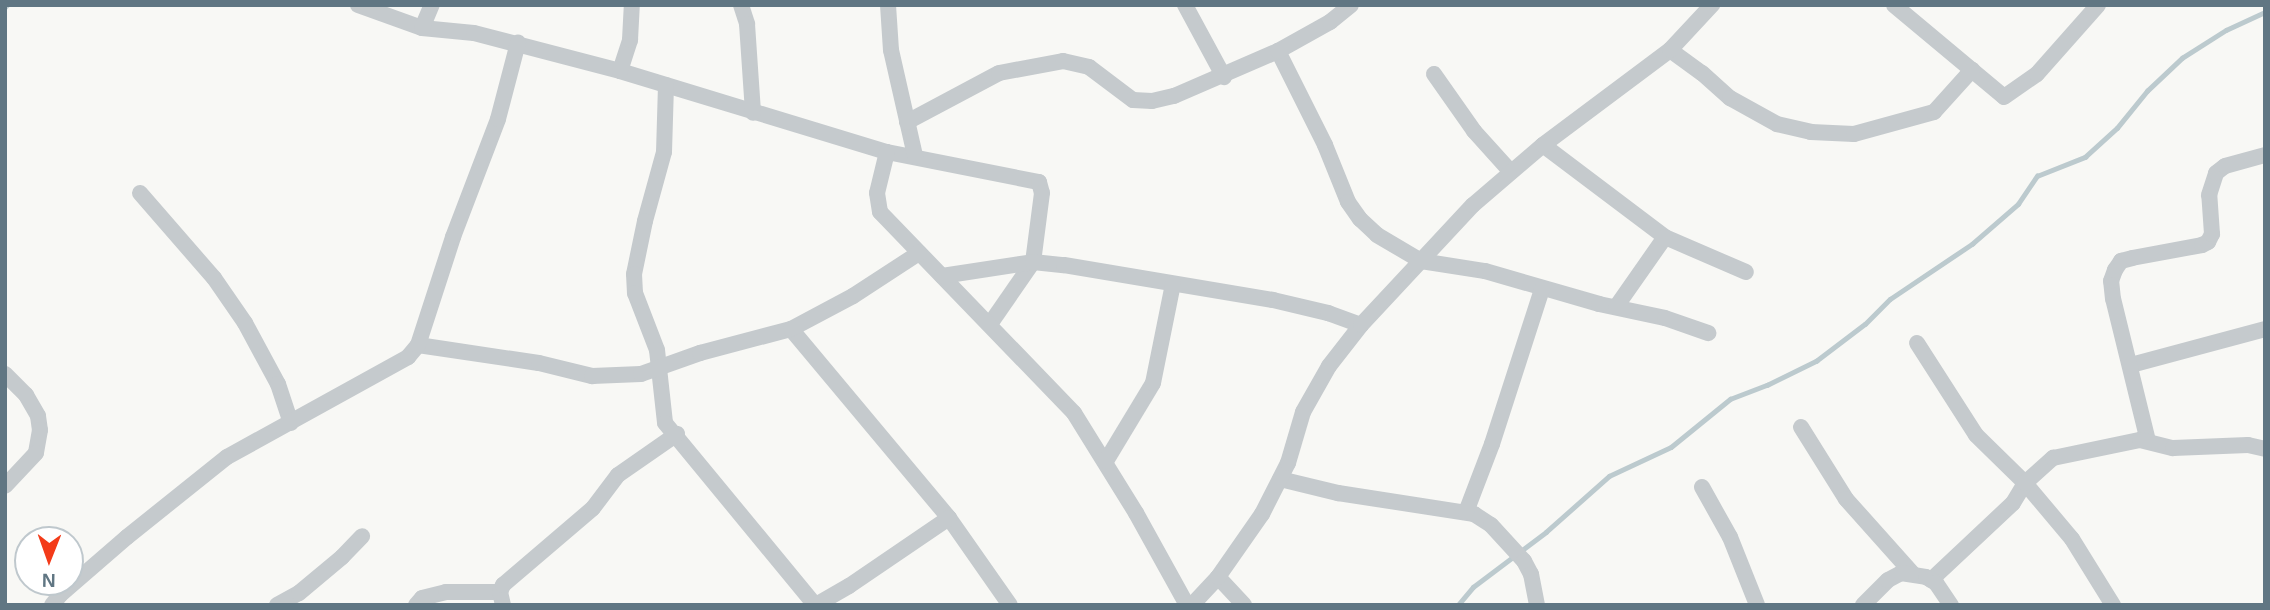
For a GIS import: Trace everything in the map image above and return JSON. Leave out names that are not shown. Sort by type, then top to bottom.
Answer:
[{"type":"street","points":[[358,5],[422,28],[474,33],[620,71],[887,152],[1039,182],[1042,193],[1033,262],[990,324]]},
{"type":"street","points":[[422,28],[432,5]]},
{"type":"street","points":[[620,71],[630,40],[632,5]]},
{"type":"street","points":[[741,5],[747,24],[748,77],[753,113]]},
{"type":"street","points":[[888,5],[891,50],[915,156]]},
{"type":"street","points":[[1185,5],[1224,76]]},
{"type":"street","points":[[907,122],[999,73],[1050,63],[1079,62],[1133,100],[1152,101],[1174,96],[1278,51],[1330,22],[1351,5]]},
{"type":"street","points":[[887,152],[877,193],[880,212],[1074,414],[1105,461],[1189,605],[1218,577],[1262,514],[1280,479],[1303,412],[1329,366],[1361,325],[1473,205],[1543,145],[1670,50],[1712,5]]},
{"type":"street","points":[[1894,5],[2004,97],[2037,75],[2098,5]]},
{"type":"street","points":[[52,605],[108,553],[227,457],[408,357],[418,345],[453,237],[498,119],[518,43]]},
{"type":"street","points":[[1670,50],[1730,98],[1777,124],[1811,132],[1854,134],[1934,112],[1972,69]]},
{"type":"street","points":[[1278,51],[1325,145],[1348,202],[1377,236],[1422,261],[1485,271],[1542,289],[1665,318],[1708,333]]},
{"type":"street","points":[[1434,74],[1474,131],[1511,172]]},
{"type":"street","points":[[666,85],[664,152],[645,220],[634,274],[635,293],[657,350],[666,423],[815,605],[849,586],[949,518]]},
{"type":"street","points":[[1543,145],[1665,237],[1746,272]]},
{"type":"street","points":[[2148,441],[2113,299],[2111,281],[2115,270],[2121,261],[2208,242],[2213,234],[2209,195],[2216,173],[2225,166],[2265,155]]},
{"type":"street","points":[[140,193],[214,278],[246,323],[278,384],[291,423]]},
{"type":"street","points":[[1616,307],[1665,237]]},
{"type":"street","points":[[418,345],[539,363],[592,376],[641,374],[700,353],[791,329],[853,296],[919,253]]},
{"type":"street","points":[[942,276],[1033,262],[1273,300],[1328,313],[1361,325]]},
{"type":"street","points":[[1105,461],[1153,383],[1173,284]]},
{"type":"street","points":[[1466,512],[1492,444],[1542,289]]},
{"type":"street","points":[[791,329],[949,518],[1010,605]]},
{"type":"street","points":[[2131,365],[2265,329]]},
{"type":"street","points":[[1917,342],[1976,435],[2025,483],[2072,539],[2113,605]]},
{"type":"street","points":[[5,374],[26,395],[38,416],[40,430],[36,453],[5,486]]},
{"type":"street","points":[[1801,427],[1846,499],[1913,574]]},
{"type":"street","points":[[416,605],[422,598],[446,592],[502,598],[503,585],[593,508],[618,475],[677,435]]},
{"type":"street","points":[[1931,580],[2013,503],[2025,483],[2053,457],[2124,441],[2148,441],[2173,448],[2248,445],[2264,447]]},
{"type":"street","points":[[1280,479],[1338,493],[1466,512],[1491,525],[1524,561],[1531,574],[1537,605]]},
{"type":"street","points":[[1702,487],[1730,537],[1757,605]]},
{"type":"street","points":[[277,605],[299,593],[342,557],[362,536]]},
{"type":"street","points":[[1863,605],[1888,580],[1902,573],[1931,580],[1951,605]]},
{"type":"street","points":[[1218,577],[1244,605]]},
{"type":"waterway","points":[[1458,605],[1473,587],[1546,532],[1609,476],[1671,447],[1730,399],[1767,385],[1816,361],[1865,324],[1890,299],[1972,244],[2018,204],[2037,176],[2085,157],[2117,128],[2147,91],[2182,58],[2226,30],[2265,12]]}]
